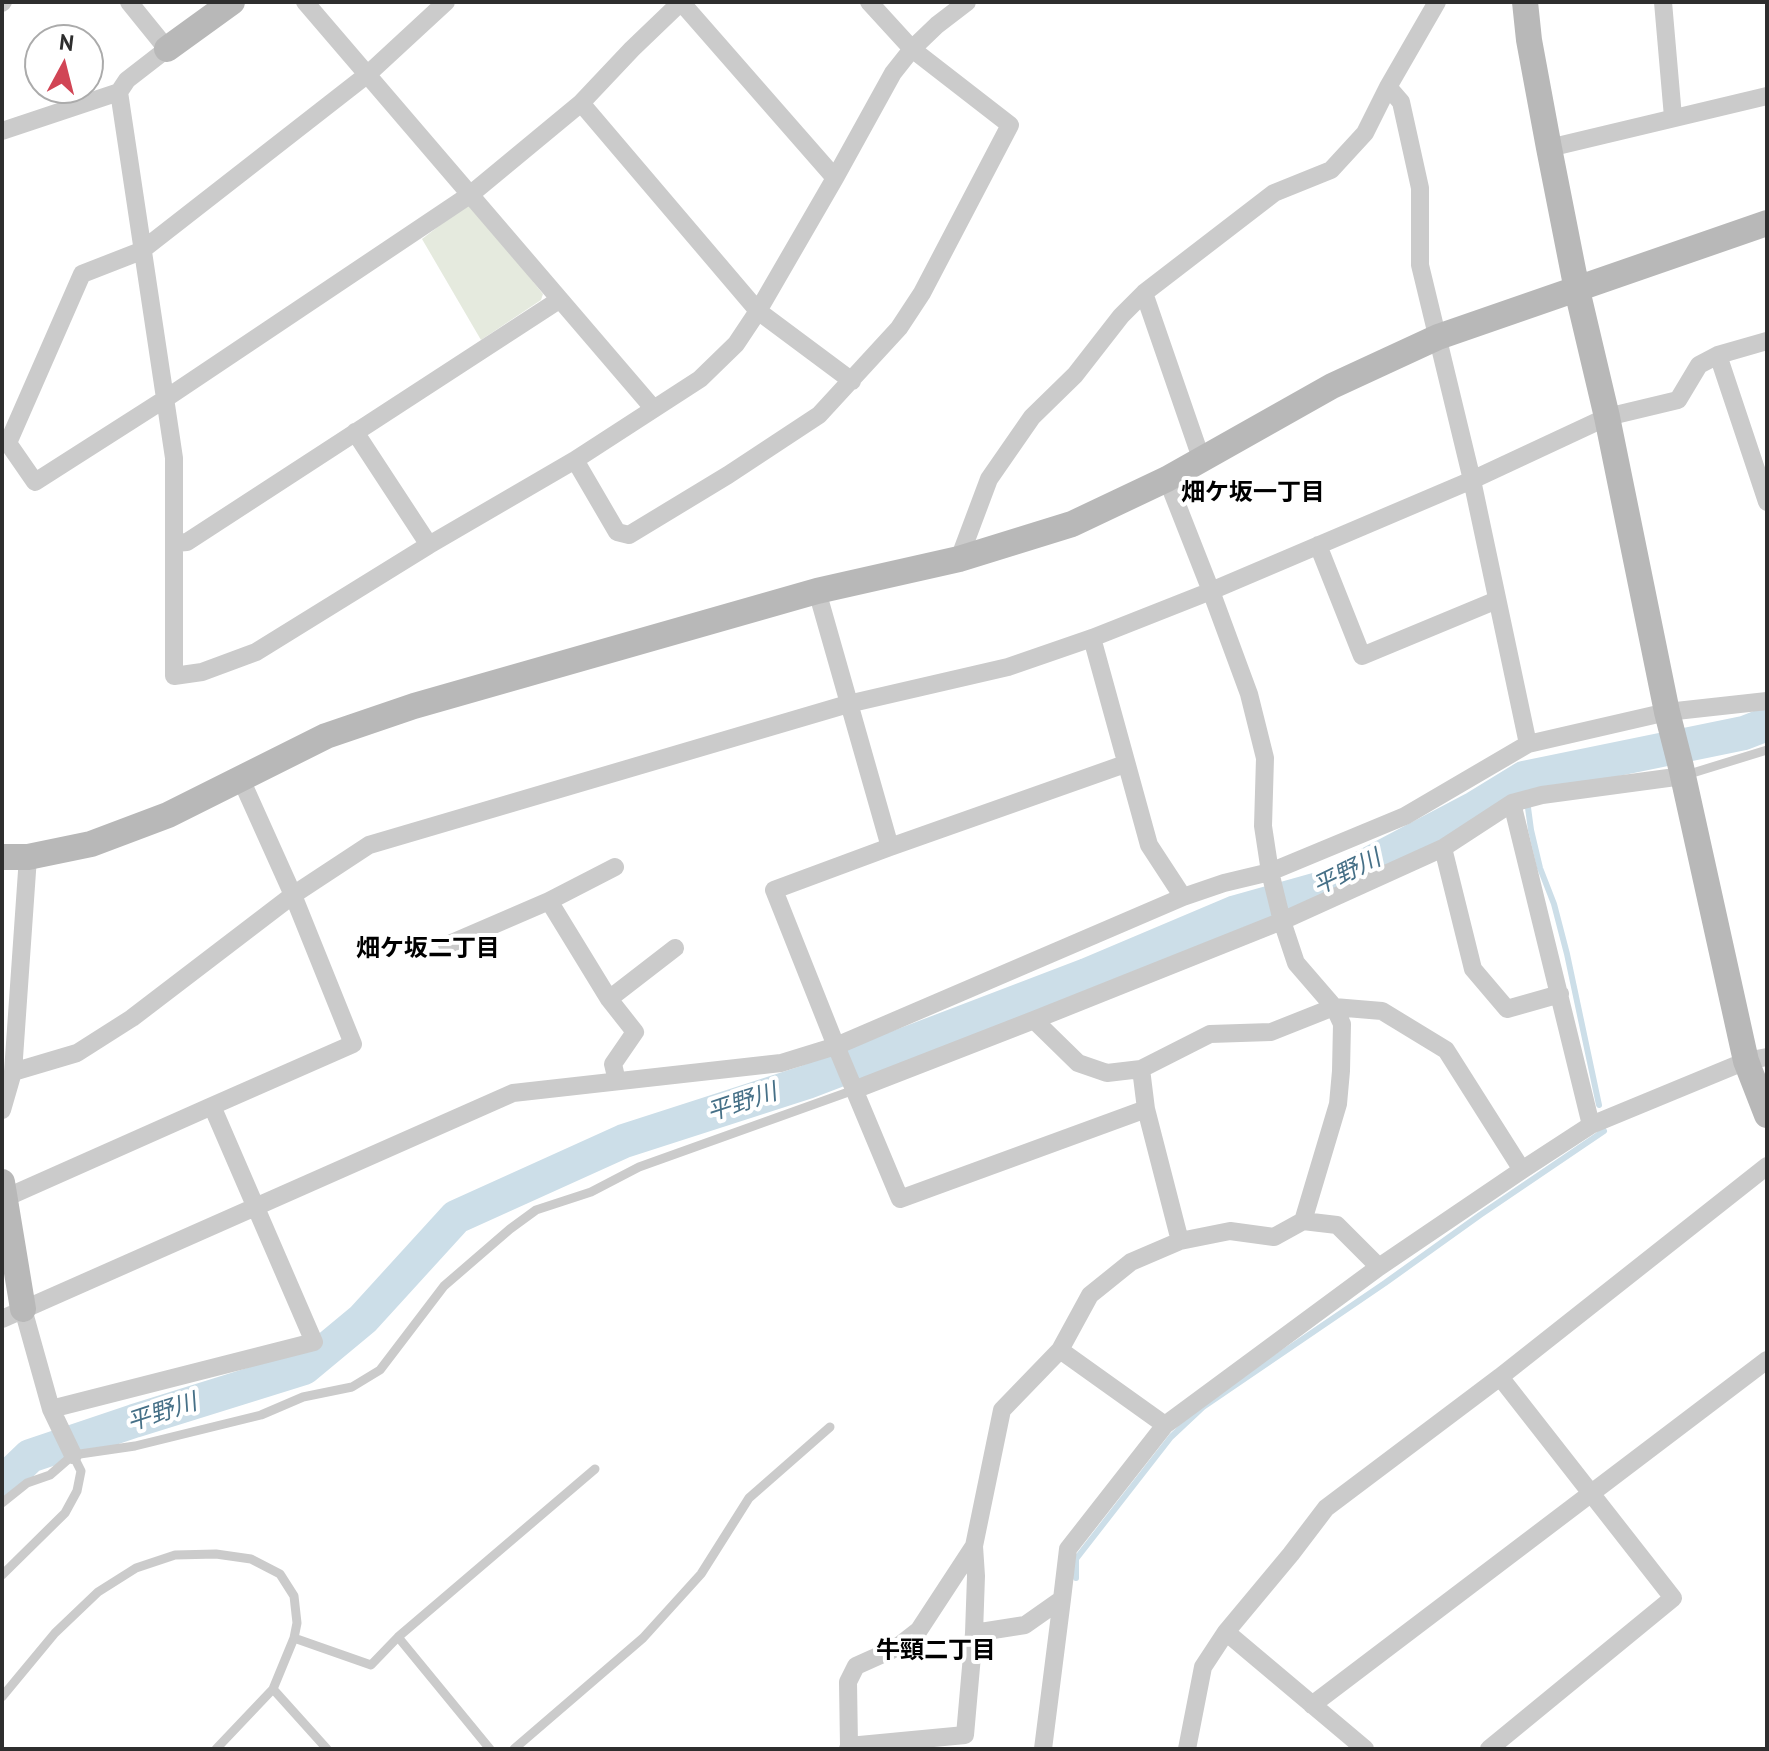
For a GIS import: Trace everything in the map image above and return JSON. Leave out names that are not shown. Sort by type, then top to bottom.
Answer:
[{"type":"street","points":[[129,2],[167,49]]},
{"type":"street","points":[[2,131],[119,92],[127,80],[232,2]]},
{"type":"street","points":[[305,2],[653,408]]},
{"type":"street","points":[[446,2],[368,74],[141,251],[82,274],[8,443],[35,482],[471,194],[581,103],[681,2],[835,178]]},
{"type":"street","points":[[575,460],[617,532],[629,535],[819,415],[899,328],[922,293],[1010,125],[912,49],[869,2]]},
{"type":"street","points":[[119,92],[174,458],[174,676],[202,672],[256,652],[429,545],[575,460],[700,379],[736,344],[758,311],[893,73],[937,25],[967,2]]},
{"type":"street","points":[[959,559],[989,479],[1032,417],[1075,375],[1121,316],[1144,293],[1274,193],[1331,170],[1365,133],[1437,2]]},
{"type":"street","points":[[1525,2],[1529,40],[1577,290],[1607,417],[1668,717],[1756,1059],[1767,1115]]},
{"type":"street","points":[[1663,2],[1673,117]]},
{"type":"street","points":[[1388,87],[1401,102],[1420,188],[1420,265],[1472,480],[1528,744]]},
{"type":"street","points":[[1549,148],[1767,96]]},
{"type":"street","points":[[581,103],[758,311],[852,381]]},
{"type":"street","points":[[2,857],[28,857],[91,844],[155,820],[326,736],[414,706],[817,591],[959,559],[1072,524],[1167,479],[1332,386],[1438,337],[1767,223]]},
{"type":"street","points":[[1144,293],[1201,458]]},
{"type":"street","points":[[175,543],[187,542],[559,300]]},
{"type":"street","points":[[13,1072],[77,1053],[132,1018],[293,895],[369,845],[848,704],[1008,667],[1092,638],[1472,480],[1607,417],[1678,400],[1699,365],[1718,355],[1767,341]]},
{"type":"street","points":[[1718,355],[1767,502]]},
{"type":"street","points":[[355,432],[429,545]]},
{"type":"street","points":[[1167,479],[1249,694],[1265,758],[1263,826],[1282,921],[1296,963],[1334,1007],[1342,1024],[1338,1104],[1303,1221]]},
{"type":"street","points":[[1318,545],[1362,656],[1497,600]]},
{"type":"street","points":[[817,591],[890,847]]},
{"type":"street","points":[[1092,638],[1149,845],[1183,897]]},
{"type":"street","points":[[12,1314],[513,1093],[781,1063],[836,1046],[1183,897],[1270,872],[1405,816],[1528,744],[1767,701]]},
{"type":"street","points":[[1125,764],[774,890],[900,1199],[1146,1109]]},
{"type":"street","points":[[854,1090],[1282,921],[1443,848],[1512,803],[1542,795],[1682,772]]},
{"type":"street","points":[[73,1455],[12,1314],[4,1190],[212,1106],[353,1044],[293,895],[240,777]]},
{"type":"street","points":[[1512,803],[1591,1125]]},
{"type":"street","points":[[1443,848],[1473,969],[1507,1009],[1560,994]]},
{"type":"street","points":[[2,1110],[13,1072],[28,857]]},
{"type":"street","points":[[447,945],[549,901],[615,867]]},
{"type":"street","points":[[549,901],[609,999],[635,1032],[613,1064],[617,1081]]},
{"type":"street","points":[[609,999],[675,948]]},
{"type":"street","points":[[1034,1020],[1078,1063],[1107,1073],[1141,1069],[1210,1034],[1271,1032],[1334,1007],[1382,1011],[1446,1050],[1522,1170]]},
{"type":"street","points":[[1043,1749],[1068,1549],[1165,1425],[1379,1267],[1591,1125],[1756,1059]]},
{"type":"street","points":[[1141,1069],[1146,1109],[1180,1241]]},
{"type":"street","points":[[51,1409],[314,1342],[212,1106]]},
{"type":"street","points":[[1187,1749],[1203,1667],[1226,1632],[1326,1508],[1500,1377],[1767,1166]]},
{"type":"street","points":[[974,1546],[919,1630],[896,1648],[856,1666],[848,1682],[848,1747],[965,1742],[974,1633],[974,1546],[1002,1410],[1060,1350],[1090,1295],[1131,1262],[1180,1241],[1230,1231],[1274,1237],[1303,1221],[1337,1225],[1379,1267]]},
{"type":"street","points":[[1060,1350],[1165,1425]]},
{"type":"street","points":[[1312,1705],[1767,1360]]},
{"type":"street","points":[[1489,1749],[1673,1598],[1500,1377]]},
{"type":"street","points":[[974,1633],[1025,1625],[1062,1599]]},
{"type":"street","points":[[1226,1632],[1365,1749]]},
{"type":"lane","points":[[1682,772],[1767,750]]},
{"type":"lane","points":[[2,1503],[27,1483],[50,1475],[73,1455],[135,1446],[261,1415],[303,1397],[352,1387],[380,1370],[444,1286],[536,1210],[591,1192],[639,1167],[854,1090]]},
{"type":"lane","points":[[514,1749],[643,1638],[701,1574],[749,1498],[830,1427]]},
{"type":"lane","points":[[2,1575],[65,1513],[77,1491],[81,1471],[73,1455]]},
{"type":"lane","points":[[294,1638],[371,1665],[398,1637],[595,1469]]},
{"type":"lane","points":[[2,1697],[55,1633],[98,1592],[136,1568],[175,1555],[216,1554],[251,1559],[280,1574],[294,1596],[297,1623],[273,1689],[216,1749]]},
{"type":"lane","points":[[398,1637],[490,1749]]},
{"type":"lane","points":[[273,1689],[327,1749]]},
{"type":"shaded area","points":[[471,204],[543,294],[541,300],[481,340],[422,239]]},
{"type":"waterway","name":"平野川","points":[[2,1483],[30,1456],[304,1368],[363,1319],[456,1217],[624,1141],[807,1082],[1087,975],[1236,912],[1325,887],[1475,808],[1524,778],[1744,733],[1767,724]]},
{"type":"waterway","points":[[1524,778],[1531,830],[1567,954],[1599,1105]]},
{"type":"waterway","points":[[1076,1578],[1076,1559],[1171,1437],[1203,1407],[1604,1131]]},
{"type":"district","name":"畑ケ坂一丁目","points":[[1253,493]]},
{"type":"district","name":"畑ケ坂二丁目","points":[[428,949]]},
{"type":"district","name":"牛頸二丁目","points":[[936,1651]]}]
